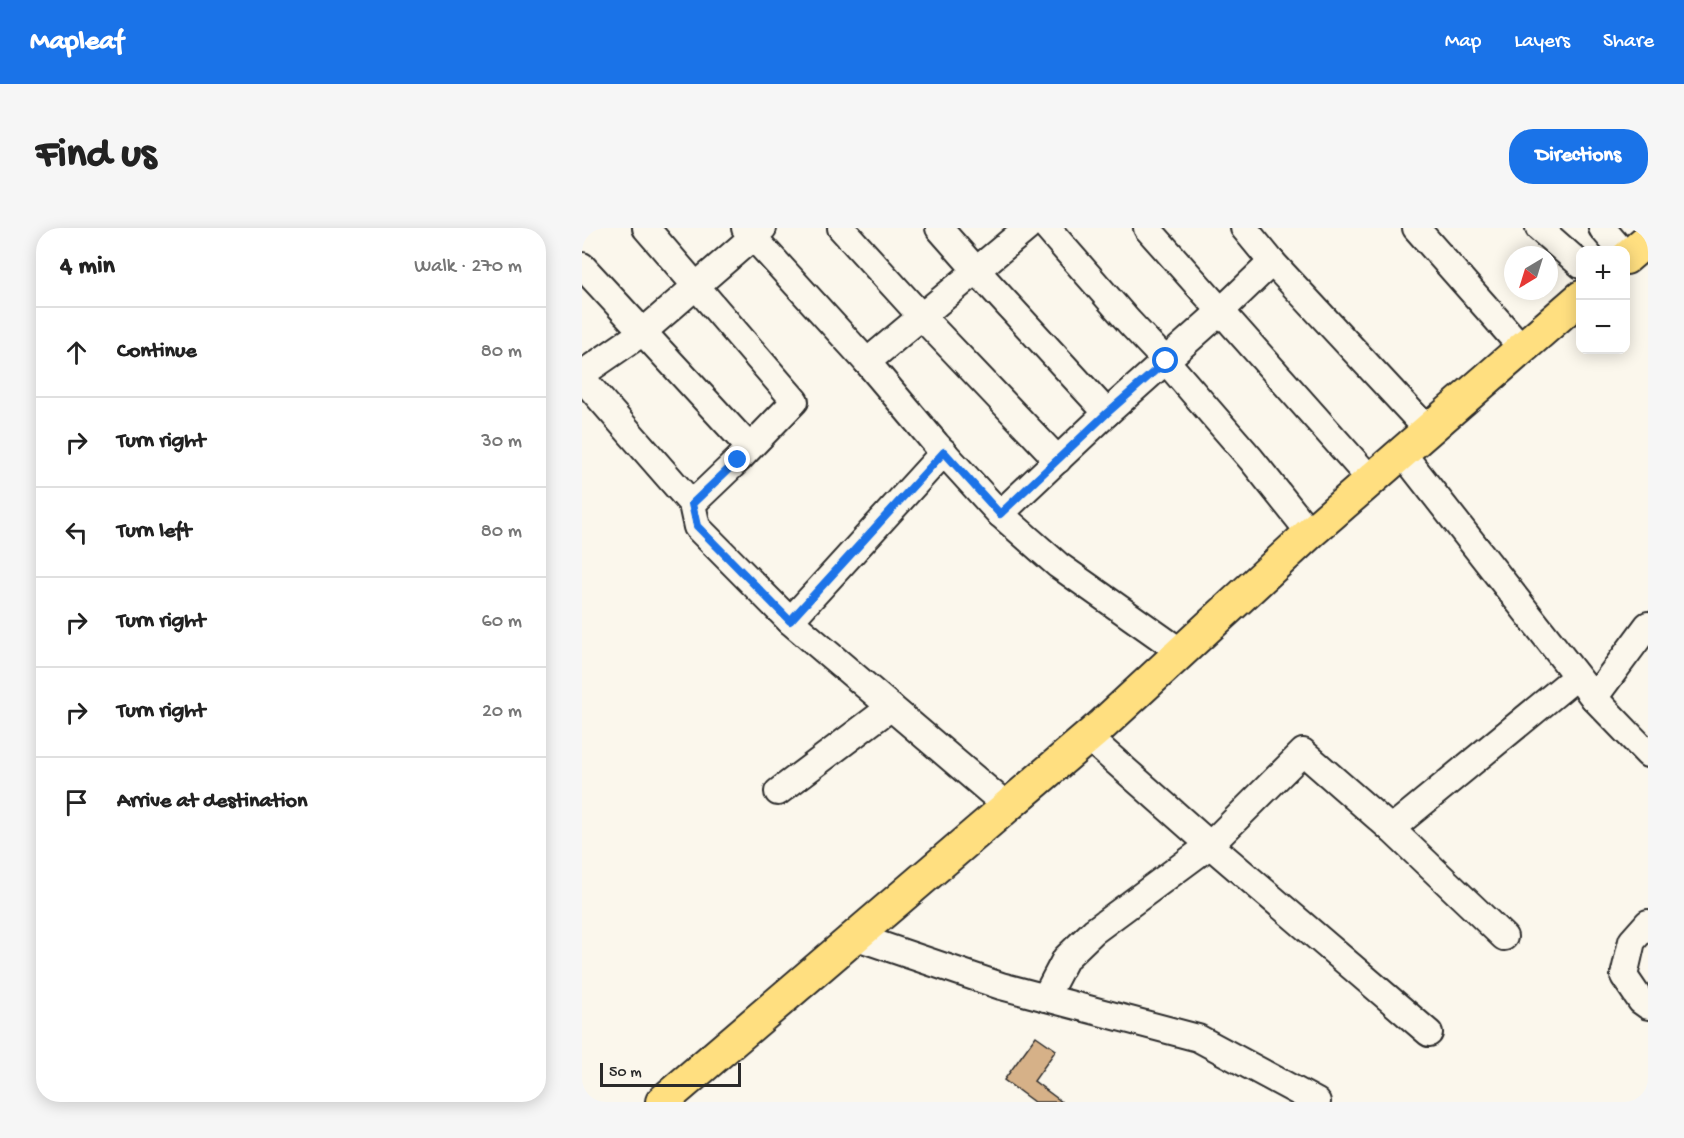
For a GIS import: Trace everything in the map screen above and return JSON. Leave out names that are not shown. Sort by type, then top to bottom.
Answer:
[{"type":"main road","points":[[671,1099],[854,936],[1088,738],[1310,533],[1578,300]]},
{"type":"street","points":[[646,228],[795,402],[692,504]]},
{"type":"street","points":[[841,228],[1058,460]]},
{"type":"street","points":[[939,228],[1107,413]]},
{"type":"street","points":[[867,362],[1027,228]]},
{"type":"street","points":[[1147,228],[1371,480]]},
{"type":"street","points":[[1244,228],[1272,262],[1428,430]]},
{"type":"street","points":[[1416,228],[1522,348]]},
{"type":"street","points":[[1539,228],[1576,261]]},
{"type":"street","points":[[1602,228],[1622,246]]},
{"type":"street","points":[[1052,230],[1129,322],[1251,459],[1310,533]]},
{"type":"street","points":[[1007,806],[790,621],[697,526],[692,504],[582,376],[642,332],[696,286],[754,231],[1000,514],[1058,565],[1181,652]]},
{"type":"street","points":[[1000,514],[1272,262]]},
{"type":"street","points":[[582,266],[749,447]]},
{"type":"street","points":[[790,621],[944,452]]},
{"type":"street","points":[[1402,453],[1594,698],[1648,754]]},
{"type":"street","points":[[1594,698],[1648,625]]},
{"type":"street","points":[[1391,829],[1571,681]]},
{"type":"street","points":[[778,792],[891,707]]},
{"type":"street","points":[[1088,738],[1429,1033]]},
{"type":"street","points":[[1045,998],[1066,958],[1094,931],[1210,845],[1303,752],[1391,829],[1504,937]]},
{"type":"street","points":[[1648,923],[1632,941],[1624,976],[1641,1001],[1648,1006]]},
{"type":"street","points":[[854,936],[1001,986],[1198,1038],[1317,1102]]},
{"type":"building","points":[[1036,1036],[1056,1050],[1034,1081],[1062,1102],[1034,1102],[1004,1080]]},
{"type":"route","points":[[738,460],[692,504],[697,526],[790,621],[944,452],[1000,514],[1166,361]]}]
